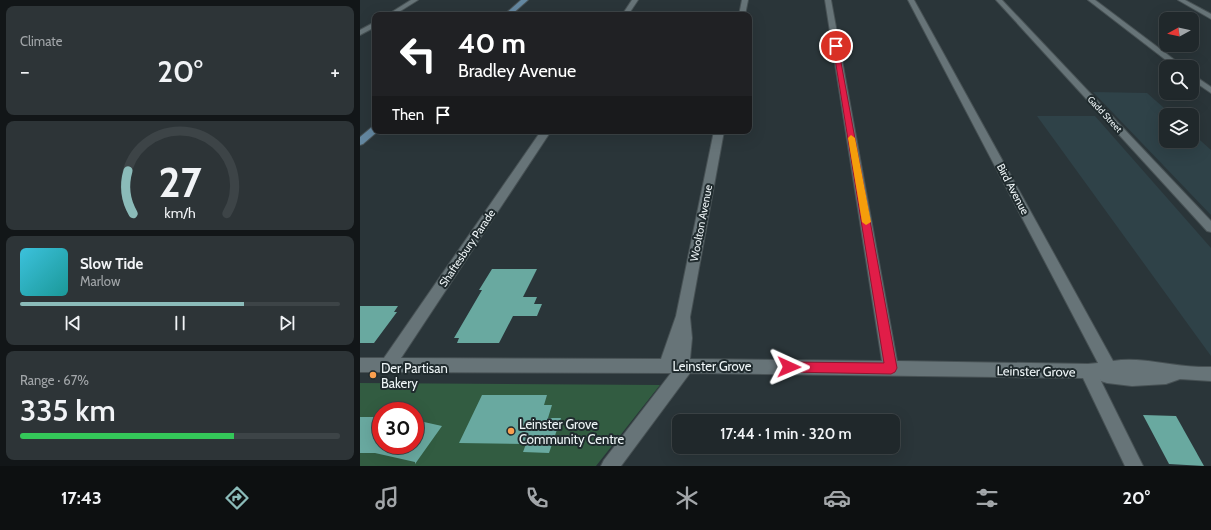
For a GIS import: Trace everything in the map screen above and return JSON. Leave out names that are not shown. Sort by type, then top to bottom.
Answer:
[{"type":"main road","points":[[511,12],[525,0]]},
{"type":"main road","points":[[360,142],[372,132]]},
{"type":"street","points":[[395,12],[415,0]]},
{"type":"street","points":[[627,12],[635,0]]},
{"type":"street","points":[[743,12],[745,0]]},
{"type":"street","points":[[828,0],[891,368]]},
{"type":"street","name":"Bird Avenue","points":[[911,0],[1112,372]]},
{"type":"street","name":"Gadd Street","points":[[1000,0],[1211,228]]},
{"type":"street","points":[[1091,0],[1171,60]]},
{"type":"street","points":[[1181,0],[1211,17]]},
{"type":"street","points":[[360,33],[372,26]]},
{"type":"street","points":[[1199,82],[1211,91]]},
{"type":"street","name":"Shaftesbury Parade","points":[[388,365],[544,134]]},
{"type":"street","name":"Woolton Avenue","points":[[666,366],[683,316],[718,134]]},
{"type":"street","name":"Woolton Avenue","points":[[683,316],[685,338],[684,366]]},
{"type":"street","name":"Leinster Grove","points":[[360,365],[684,366],[1088,371],[1112,372],[1155,378],[1185,373],[1211,374]]},
{"type":"street","points":[[610,466],[684,366]]},
{"type":"street","points":[[1088,371],[1134,466]]},
{"type":"shaded area","points":[[1093,92],[1147,93],[1164,108],[1159,108],[1159,148],[1199,148],[1199,139],[1211,150],[1211,215]]},
{"type":"shaded area","points":[[1037,116],[1095,116],[1211,248],[1211,356]]},
{"type":"green space","points":[[360,383],[660,385],[596,466],[360,466]]},
{"type":"building","points":[[492,269],[537,269],[523,297],[537,297],[534,304],[542,304],[537,316],[513,316],[499,343],[457,343],[459,338],[454,338],[482,290],[479,290]]},
{"type":"building","points":[[360,306],[398,306],[394,312],[397,312],[374,343],[360,343]]},
{"type":"building","name":"Leinster Grove Community Centre","points":[[482,395],[547,395],[544,405],[552,405],[548,418],[561,418],[549,453],[523,452],[526,444],[459,443]]},
{"type":"building","points":[[1143,415],[1176,416],[1204,466],[1169,464]]},
{"type":"building","points":[[360,417],[372,417],[372,453],[360,453]]},
{"type":"building","points":[[424,422],[442,426],[424,451]]},
{"type":"building","points":[[379,454],[422,454],[415,464],[415,462]]},
{"type":"slow traffic","points":[[851,138],[866,222]]},
{"type":"place","name":"Der Partisan Bakery","points":[[373,375]]},
{"type":"place","name":"Leinster Grove Community Centre","points":[[511,431]]},
{"type":"route","points":[[789,367],[891,368],[836,46]]}]
